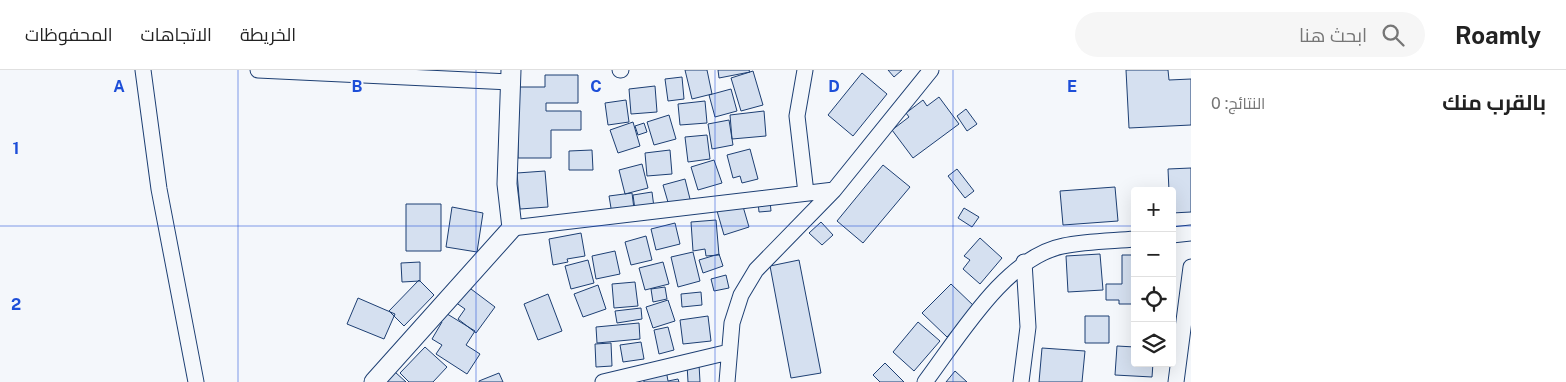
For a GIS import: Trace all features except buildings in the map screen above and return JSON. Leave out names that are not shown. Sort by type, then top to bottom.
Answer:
[{"type":"street","points":[[143,70],[158,189],[196,382]]},
{"type":"street","points":[[258,70],[511,76],[507,184],[512,228]]},
{"type":"street","points":[[805,70],[797,116],[806,193]]},
{"type":"street","points":[[727,382],[729,352],[735,314],[741,295],[756,270],[834,190],[931,70]]},
{"type":"street","points":[[374,382],[512,228],[834,190]]},
{"type":"street","points":[[1176,235],[1191,233]]},
{"type":"street","points":[[925,382],[998,287],[1024,262],[1042,252],[1062,246],[1131,239]]},
{"type":"street","points":[[1021,382],[1028,328],[1024,262]]},
{"type":"street","points":[[1176,382],[1191,267]]},
{"type":"street","points":[[603,382],[729,352]]}]
